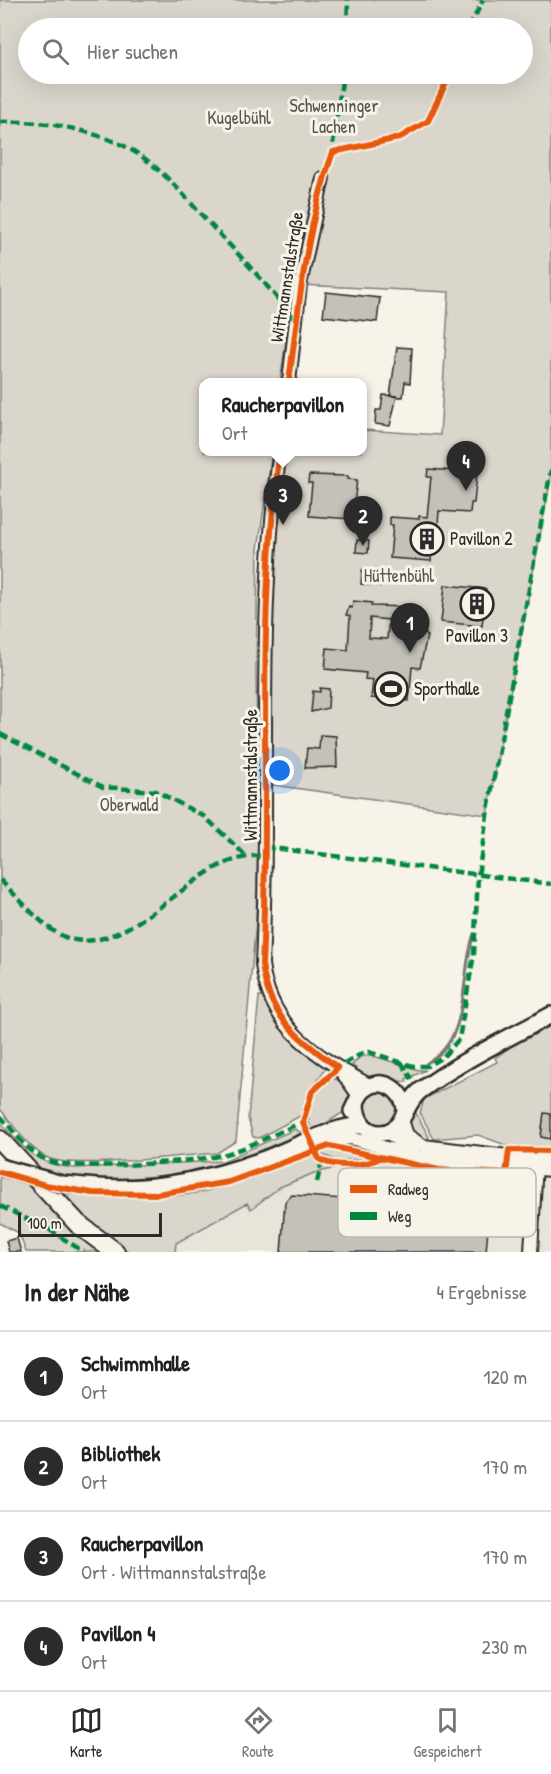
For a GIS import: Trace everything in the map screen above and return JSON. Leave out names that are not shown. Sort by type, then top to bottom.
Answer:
[{"type":"main road","points":[[0,1140],[78,1224],[115,1252]]},
{"type":"street","name":"Wittmannstalstraße","points":[[289,378],[302,276],[323,178]]},
{"type":"street","name":"Wittmannstalstraße","points":[[279,456],[271,513],[266,605],[267,773],[262,964],[264,982],[279,1017],[295,1035],[338,1068],[371,1086]]},
{"type":"street","points":[[387,1132],[404,1114],[409,1101],[446,1073],[551,1015]]},
{"type":"street","name":"Wittmannstalstraße","points":[[338,1068],[358,1100]]},
{"type":"street","points":[[394,1088],[446,1073]]},
{"type":"street","points":[[303,1145],[345,1119],[371,1086],[379,1084],[394,1088],[400,1094],[407,1135],[423,1146],[536,1164],[551,1170]]},
{"type":"street","points":[[358,1100],[358,1120],[363,1126],[370,1131],[387,1132],[408,1149],[433,1159]]},
{"type":"street","points":[[0,1167],[62,1184],[96,1187],[151,1187],[190,1182],[230,1172],[337,1130],[363,1126]]},
{"type":"street","points":[[303,1145],[333,1138],[351,1138],[433,1159],[536,1164],[551,1161]]},
{"type":"street","points":[[536,1164],[536,1168]]},
{"type":"street","points":[[531,1252],[532,1237]]},
{"type":"shaded area","points":[[321,1160],[352,1160],[446,1168],[338,1168],[338,1237],[536,1237],[536,1176],[551,1177],[551,1252],[168,1252],[171,1211]]},
{"type":"green space","points":[[0,0],[551,0],[551,477],[487,815],[266,784],[280,456],[367,456],[367,430],[440,435],[449,292],[300,285],[320,192],[294,284],[281,378],[199,378],[199,456],[271,456],[258,549],[256,921],[236,1141],[217,1153],[81,1163],[48,1158],[34,1149],[0,1109]]},
{"type":"green space","points":[[259,996],[263,996],[281,1026],[297,1042],[325,1063],[326,1068],[312,1087],[302,1115],[259,1138],[253,1137],[248,1118]]},
{"type":"green space","points":[[551,1024],[551,1114],[544,1114],[541,1137],[551,1139],[551,1149],[517,1149],[478,1135],[434,1139],[420,1113],[424,1099],[497,1062],[495,1058],[515,1043]]},
{"type":"green space","points":[[370,1055],[419,1070],[426,1070],[406,1079],[407,1082],[368,1078],[352,1065],[360,1057]]},
{"type":"green space","points":[[332,1078],[345,1083],[351,1092],[347,1110],[317,1129],[311,1130],[309,1115],[312,1099],[319,1085]]},
{"type":"green space","points":[[380,1091],[392,1096],[397,1108],[392,1120],[380,1125],[368,1120],[363,1108],[368,1096]]},
{"type":"green space","points":[[418,1102],[416,1113],[429,1137],[426,1142],[410,1130],[408,1118]]},
{"type":"green space","points":[[0,1122],[24,1148],[40,1159],[74,1168],[223,1161],[295,1129],[302,1133],[222,1167],[180,1177],[131,1181],[45,1176],[0,1134]]},
{"type":"green space","points":[[330,1148],[371,1158],[338,1161],[318,1153]]},
{"type":"green space","points":[[314,1155],[330,1164],[348,1165],[386,1161],[429,1168],[336,1168],[314,1173],[280,1187],[251,1209],[247,1203],[176,1243],[175,1252],[129,1252],[81,1213],[62,1192],[144,1198],[165,1197],[206,1191]]},
{"type":"green space","points":[[0,1174],[33,1185],[107,1252],[26,1252],[19,1233],[0,1223]]},
{"type":"building","points":[[326,292],[380,298],[377,322],[323,316]]},
{"type":"building","points":[[397,347],[412,348],[410,383],[405,382],[403,397],[390,396]]},
{"type":"building","points":[[383,395],[397,396],[390,426],[375,424],[376,410],[381,410]]},
{"type":"building","points":[[456,468],[466,469],[466,473],[477,474],[474,503],[471,503],[470,513],[439,511],[436,551],[432,550],[431,561],[390,558],[393,525],[390,525],[390,517],[419,519],[419,516],[427,517],[431,477],[427,477],[428,469],[456,471]]},
{"type":"building","points":[[309,475],[348,476],[348,479],[357,480],[352,519],[309,516],[312,483],[308,483]]},
{"type":"building","points":[[357,540],[369,541],[368,553],[356,552]]},
{"type":"building","points":[[362,570],[384,572],[382,586],[361,584]]},
{"type":"building","name":"Pavillon 3","points":[[445,585],[486,589],[482,626],[441,622]]},
{"type":"building","points":[[353,601],[372,603],[371,606],[414,607],[427,636],[420,668],[412,667],[409,701],[371,698],[373,680],[365,679],[366,673],[325,669],[327,648],[348,650],[350,616],[346,615],[349,607],[352,608]],"holes":[[[370,618],[389,620],[387,639],[369,638]]]},
{"type":"building","points":[[320,688],[329,689],[328,708],[311,712],[313,691],[320,692]]},
{"type":"building","points":[[320,735],[336,736],[337,767],[305,768],[307,748],[319,749]]},
{"type":"building","points":[[544,1113],[551,1114],[551,1139],[541,1137]]},
{"type":"building","points":[[292,1195],[338,1199],[338,1237],[487,1237],[486,1252],[281,1252],[285,1202]]},
{"type":"building","points":[[17,1238],[21,1252],[9,1252],[6,1241]]},
{"type":"waterway","points":[[427,1063],[441,1052],[451,1039],[458,1023],[474,934]]},
{"type":"marked path","points":[[347,18],[348,0]]},
{"type":"marked path","points":[[474,18],[483,0]]},
{"type":"marked path","points":[[331,157],[342,84]]},
{"type":"marked path","points":[[0,122],[30,122],[76,129],[120,144],[145,159],[179,190],[265,284],[296,322]]},
{"type":"marked path","points":[[333,1071],[366,1051],[413,1066],[427,1066],[443,1057],[459,1039],[474,954],[478,876],[487,815],[551,470]]},
{"type":"marked path","points":[[0,734],[103,787],[156,791],[205,817],[246,856]]},
{"type":"marked path","points":[[265,847],[551,884]]},
{"type":"marked path","points":[[0,880],[35,916],[57,933],[77,940],[98,939],[119,932],[140,921],[217,867],[241,858],[265,855]]},
{"type":"marked path","points":[[401,1062],[412,1079]]},
{"type":"marked path","points":[[0,1116],[27,1146],[46,1160],[59,1164],[103,1166],[182,1161],[218,1156],[303,1122]]},
{"type":"marked path","points":[[317,1182],[322,1161]]},
{"type":"marked path","points":[[0,1206],[50,1230],[84,1252]]},
{"type":"cycle path","points":[[290,378],[310,237],[333,152],[399,138],[428,121],[445,84]]},
{"type":"cycle path","points":[[280,456],[272,516],[268,579],[262,964],[271,999],[278,1013],[298,1036],[338,1068],[312,1092],[303,1122],[319,1159],[332,1164],[349,1165],[367,1163],[380,1158]]},
{"type":"cycle path","points":[[0,1172],[45,1185],[92,1193],[157,1194],[229,1182],[329,1146],[430,1168]]},
{"type":"cycle path","points":[[507,1168],[509,1150],[551,1151]]},
{"type":"place","name":"Pavillon 4","points":[[466,491]]},
{"type":"place","name":"Raucherpavillon","points":[[283,525]]},
{"type":"place","name":"Pavillon 2","points":[[427,539]]},
{"type":"place","name":"Bibliothek","points":[[363,546]]},
{"type":"place","name":"Pavillon 3","points":[[477,604]]},
{"type":"place","name":"Schwimmhalle","points":[[410,653]]},
{"type":"place","name":"Sporthalle","points":[[391,689]]},
{"type":"park label","name":"Schwenninger Lachen","points":[[334,116]]},
{"type":"park label","name":"Kugelbühl","points":[[239,118]]},
{"type":"park label","name":"Hüttenbühl","points":[[399,576]]},
{"type":"park label","name":"Oberwald","points":[[129,805]]}]
